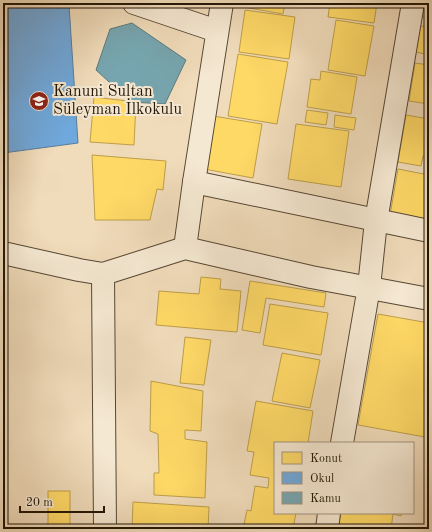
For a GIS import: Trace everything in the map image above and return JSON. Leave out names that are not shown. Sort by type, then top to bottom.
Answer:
[{"type":"street","points":[[134,3],[217,31]]},
{"type":"street","points":[[185,248],[222,3]]},
{"type":"street","points":[[342,442],[368,287],[376,220],[413,3]]},
{"type":"street","points":[[194,182],[429,231]]},
{"type":"street","points":[[3,253],[103,274],[185,248],[311,277],[429,299]]},
{"type":"street","points":[[103,274],[105,529]]},
{"type":"street","points":[[327,529],[329,514]]},
{"type":"building: Konut","points":[[232,3],[285,3],[283,14],[232,5]]},
{"type":"building: Konut","points":[[330,3],[377,3],[374,23],[328,17]]},
{"type":"building: Konut","points":[[424,3],[429,3],[429,18],[421,17]]},
{"type":"building: Konut","points":[[245,10],[295,17],[289,59],[239,52]]},
{"type":"building: Konut","points":[[336,20],[374,26],[365,76],[328,70]]},
{"type":"building: Konut","points":[[420,26],[429,27],[429,55],[416,52]]},
{"type":"building: Konut","points":[[238,54],[288,62],[277,124],[228,116]]},
{"type":"building: Konut","points":[[415,63],[429,65],[429,104],[409,101]]},
{"type":"building: Konut","points":[[321,71],[357,77],[351,114],[307,107],[311,79],[320,80]]},
{"type":"building: Konut","points":[[94,97],[136,102],[134,145],[90,142]]},
{"type":"building: Konut","points":[[307,110],[328,113],[326,125],[305,122]]},
{"type":"building: Konut","points":[[335,115],[356,118],[354,130],[334,127]]},
{"type":"building: Konut","points":[[406,115],[429,119],[429,157],[423,156],[421,166],[398,162]]},
{"type":"building: Konut","points":[[213,116],[262,124],[253,178],[204,169]]},
{"type":"building: Konut","points":[[296,124],[349,131],[341,187],[288,179]]},
{"type":"building: Konut","points":[[92,155],[166,161],[163,190],[157,189],[150,220],[95,220]]},
{"type":"building: Konut","points":[[398,169],[429,175],[429,222],[390,215]]},
{"type":"building: Konut","points":[[201,277],[221,279],[220,289],[241,291],[237,332],[156,325],[159,291],[199,294]]},
{"type":"building: Konut","points":[[250,281],[326,293],[324,307],[266,298],[260,333],[242,330]]},
{"type":"building: Konut","points":[[270,304],[328,313],[321,355],[263,345]]},
{"type":"building: Konut","points":[[378,314],[429,323],[429,414],[425,437],[358,425]]},
{"type":"building: Konut","points":[[185,337],[211,340],[204,385],[180,383]]},
{"type":"building: Konut","points":[[282,353],[320,360],[310,408],[272,401]]},
{"type":"building: Konut","points":[[151,381],[203,391],[201,431],[185,430],[185,439],[207,442],[205,498],[154,495],[154,473],[159,473],[158,434],[150,431]]},
{"type":"building: Konut","points":[[256,401],[313,411],[308,442],[274,442],[274,514],[296,514],[293,529],[243,529],[247,510],[251,511],[255,486],[268,488],[269,478],[250,475],[254,452],[247,451]]},
{"type":"building: Konut","points":[[48,491],[70,491],[70,529],[48,529]]},
{"type":"building: Konut","points":[[133,502],[209,507],[208,529],[132,529]]},
{"type":"building: Konut","points":[[341,514],[393,514],[391,529],[338,529]]},
{"type":"building: Okul","name":"Kanuni Sultan Süleyman İlkokulu","points":[[3,5],[69,5],[78,143],[3,153]]},
{"type":"building: Kamu","points":[[132,23],[186,60],[165,104],[131,102],[96,70],[110,29]]},
{"type":"place","name":"Kanuni Sultan Süleyman İlkokulu","points":[[39,101]]}]
